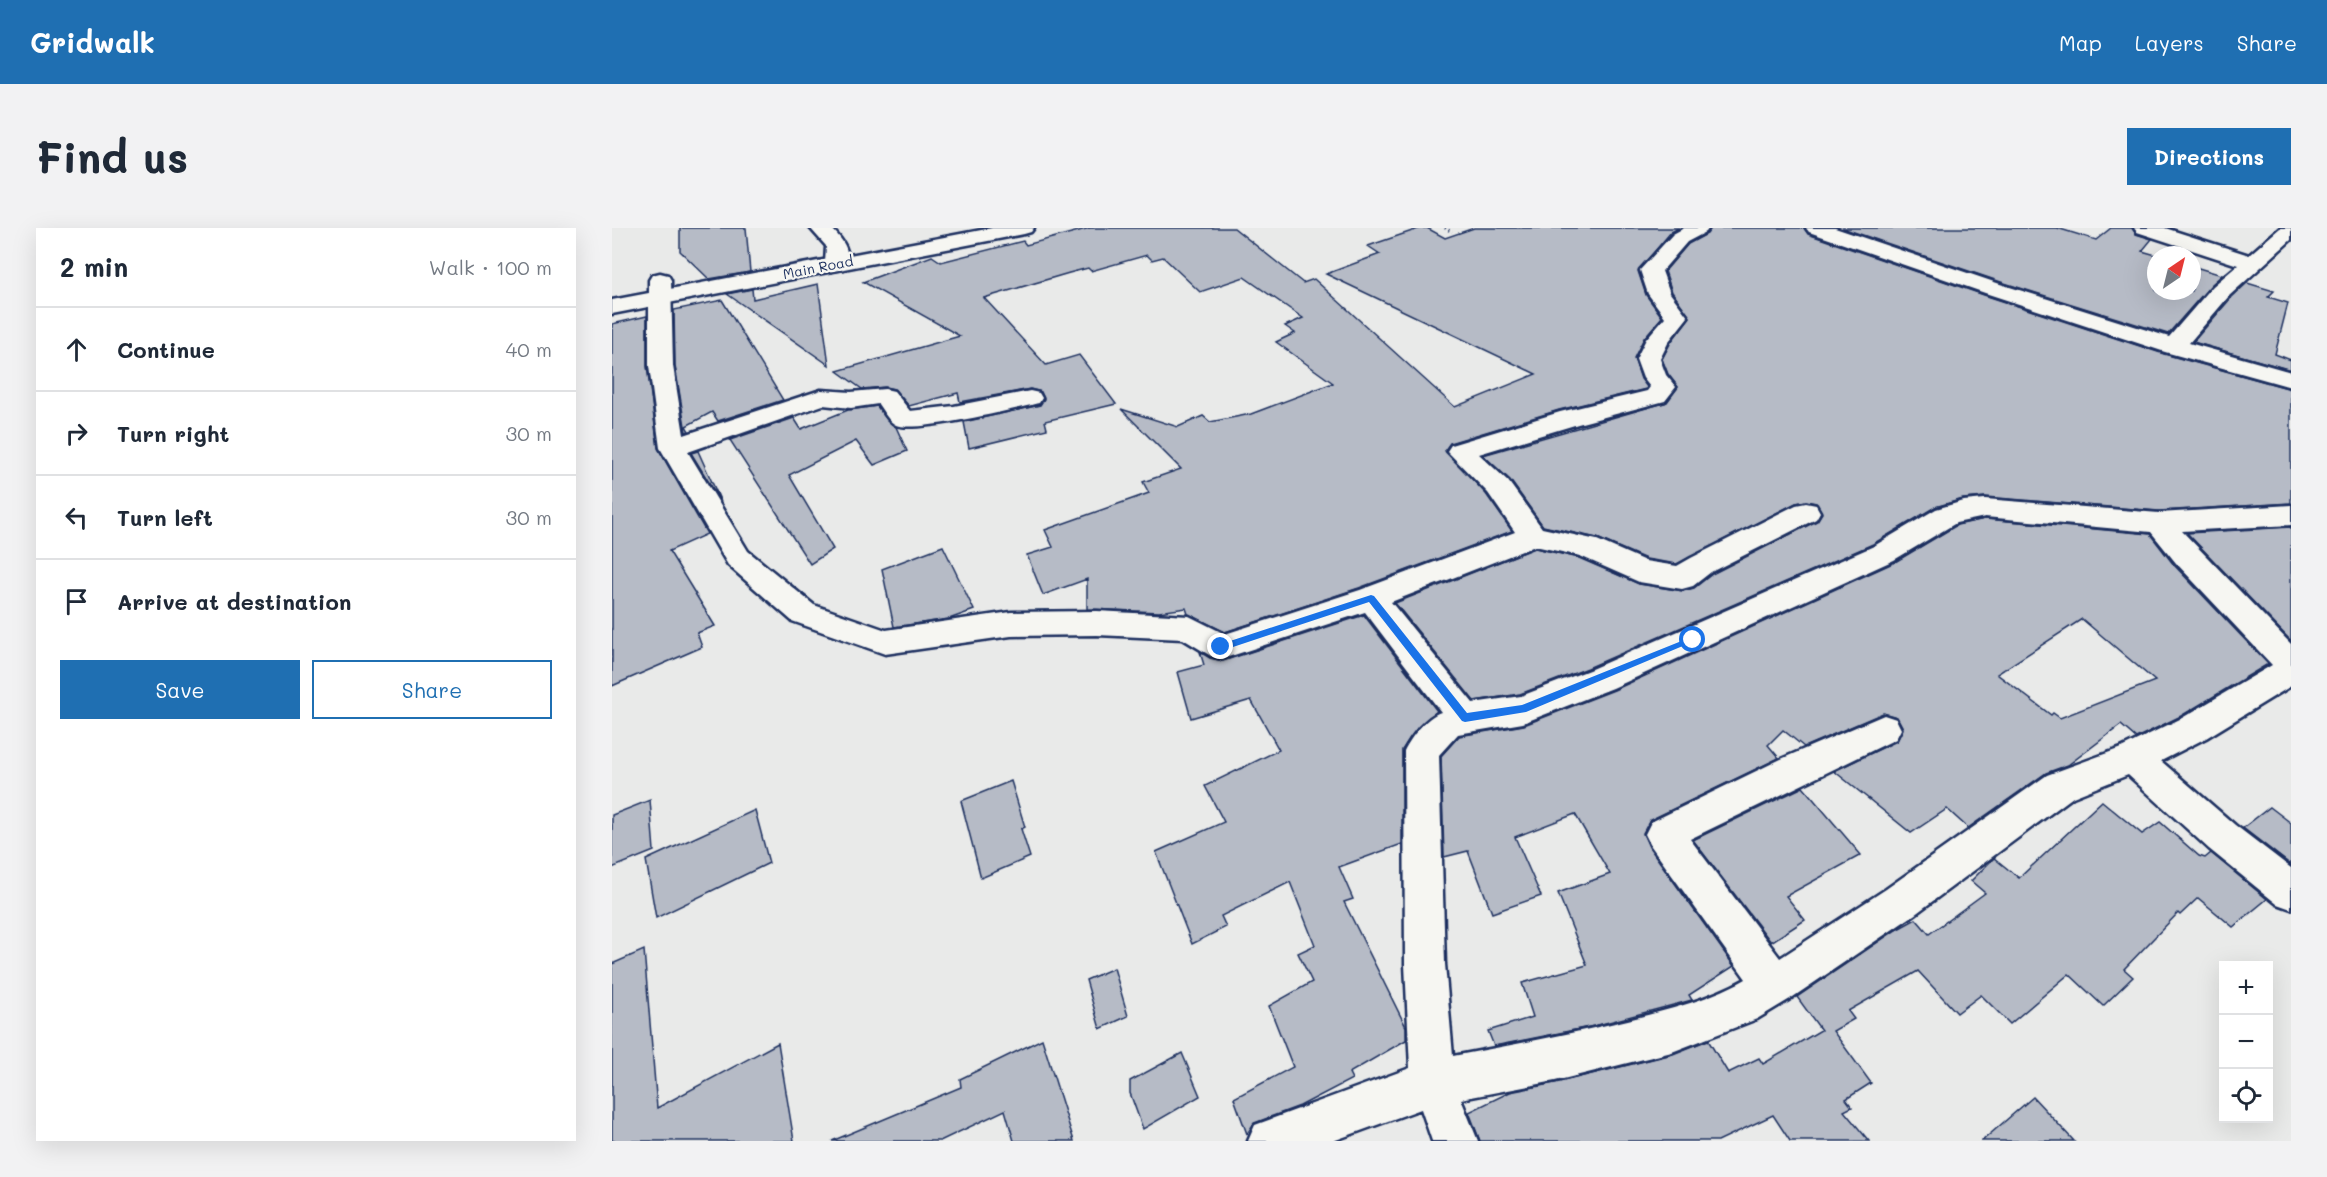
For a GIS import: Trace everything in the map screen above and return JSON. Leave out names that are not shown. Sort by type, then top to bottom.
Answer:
[{"type":"street","points":[[820,228],[836,254]]},
{"type":"street","name":"Main Road","points":[[836,254],[927,228]]},
{"type":"street","name":"Main Road","points":[[612,307],[660,289],[836,254],[1023,228]]},
{"type":"street","points":[[1533,536],[1498,487],[1460,451],[1656,396],[1665,387],[1654,378],[1648,359],[1658,339],[1677,317],[1659,294],[1651,270],[1680,238],[1699,228]]},
{"type":"street","points":[[1816,228],[1899,258],[2173,347],[2291,380]]},
{"type":"street","points":[[2144,228],[2253,263]]},
{"type":"street","points":[[2173,347],[2221,291],[2291,230]]},
{"type":"street","name":"Main Road","points":[[612,289],[660,289]]},
{"type":"street","points":[[660,289],[661,366],[673,448],[738,558],[803,612],[885,642],[1011,624],[1097,623],[1189,628],[1221,647],[1371,598],[1533,536],[1587,547],[1639,571],[1682,578],[1701,565],[1806,512]]},
{"type":"street","points":[[673,448],[821,397],[851,400],[885,396],[903,419],[954,414],[1030,398]]},
{"type":"street","points":[[1455,1141],[1433,1082],[1425,964],[1421,751],[1446,724],[1465,718],[1523,709],[1601,679],[1884,553],[1946,516],[1964,510],[1985,508],[2159,523],[2291,515]]},
{"type":"street","points":[[2159,523],[2186,556],[2291,664]]},
{"type":"street","points":[[1371,598],[1465,718]]},
{"type":"street","points":[[1271,1141],[1279,1136],[1433,1082],[1555,1059],[1672,1031],[1742,1004],[1775,985],[1900,902],[2060,786],[2133,758],[2194,728],[2291,670]]},
{"type":"street","points":[[1775,985],[1664,834],[1884,729]]},
{"type":"street","points":[[2133,758],[2222,837],[2291,891]]},
{"type":"path","points":[[1445,228],[1452,232]]},
{"type":"building","points":[[680,228],[746,228],[750,272],[709,279],[680,251]]},
{"type":"building","points":[[1090,228],[1234,228],[1303,283],[1314,279],[1455,407],[1536,374],[1326,274],[1380,254],[1368,246],[1421,228],[1427,228],[1445,238],[1474,228],[1679,228],[1671,232],[1638,271],[1646,295],[1662,317],[1644,338],[1634,358],[1646,389],[1559,410],[1450,443],[1445,450],[1486,494],[1512,531],[1359,588],[1225,632],[1188,614],[1186,608],[1159,612],[1087,609],[1087,579],[1043,595],[1027,555],[1053,547],[1045,530],[1149,493],[1143,482],[1181,469],[1121,409],[1178,427],[1203,416],[1210,422],[1251,414],[1333,383],[1276,342],[1295,333],[1285,326],[1303,318],[1244,277],[1200,292],[1163,257],[1152,260],[1147,255],[1091,271],[1088,268],[1069,273],[984,298],[1046,365],[1079,355],[1116,404],[1045,421],[1047,429],[969,448],[964,422],[1040,405],[1044,399],[1041,392],[1030,389],[960,402],[958,393],[909,406],[894,389],[885,387],[862,389],[837,371],[960,336],[863,282],[932,256],[941,262],[1023,241],[1026,245]]},
{"type":"building","points":[[1711,228],[1804,228],[1808,234],[1984,295],[2164,354],[2291,389],[2291,503],[2159,511],[1985,497],[1963,499],[1935,507],[1873,544],[1588,668],[1520,694],[1474,701],[1395,603],[1535,548],[1579,558],[1639,584],[1683,591],[1694,588],[1712,574],[1817,521],[1822,513],[1816,503],[1806,501],[1796,503],[1677,564],[1646,559],[1597,538],[1543,526],[1510,480],[1483,455],[1667,402],[1678,387],[1668,374],[1662,359],[1671,342],[1690,317],[1672,292],[1665,271],[1688,244],[1707,234]]},
{"type":"building","points":[[1842,228],[2057,228],[2096,240],[2111,228],[2132,228],[2136,234],[2152,239],[2142,251],[2147,252],[2147,300],[2198,300],[2168,334],[2001,282]]},
{"type":"building","points":[[2201,269],[2222,275],[2201,296]]},
{"type":"building","points":[[2247,283],[2274,291],[2268,297],[2288,303],[2275,354],[2291,360],[2291,370],[2193,342]]},
{"type":"building","points":[[818,284],[829,365],[727,294],[752,289],[753,299]]},
{"type":"building","points":[[722,300],[783,400],[718,421],[712,412],[686,426],[689,431],[686,432],[675,366],[674,310]]},
{"type":"building","points":[[647,316],[647,366],[658,448],[707,534],[669,551],[715,626],[697,633],[702,647],[612,686],[612,324]]},
{"type":"building","points":[[877,406],[887,420],[896,427],[907,451],[874,465],[856,441],[789,475],[833,549],[810,564],[730,440],[794,418],[801,429],[848,410]]},
{"type":"building","points":[[698,451],[721,502],[691,453]]},
{"type":"building","points":[[1985,519],[2150,534],[2174,565],[2268,664],[2181,716],[2136,738],[2121,725],[2068,765],[2046,773],[1968,828],[1947,809],[1911,833],[1834,771],[1897,741],[1903,728],[1897,717],[1883,713],[1804,747],[1783,730],[1768,745],[1779,758],[1650,820],[1643,833],[1649,847],[1734,966],[1689,995],[1692,1000],[1594,1026],[1494,1046],[1488,1031],[1533,1017],[1522,983],[1587,965],[1558,893],[1610,874],[1575,814],[1515,837],[1541,896],[1492,913],[1468,851],[1444,857],[1441,756],[1459,736],[1524,725],[1614,690],[1895,562],[1957,525]],"holes":[[[2082,619],[2155,681],[2060,718],[2053,713],[2051,715],[1997,674]]]},
{"type":"building","points":[[2291,527],[2291,641],[2187,533]]},
{"type":"building","points":[[943,546],[974,610],[949,619],[894,627],[882,569]]},
{"type":"building","points":[[1364,615],[1437,711],[1418,727],[1402,750],[1402,844],[1339,867],[1353,899],[1344,902],[1406,1027],[1406,1040],[1349,1073],[1352,1079],[1300,1106],[1254,1123],[1247,1134],[1234,1098],[1293,1067],[1269,1006],[1312,982],[1298,953],[1315,945],[1290,882],[1221,916],[1226,927],[1192,944],[1156,852],[1224,822],[1205,786],[1279,750],[1251,700],[1191,718],[1178,672],[1204,665],[1200,652],[1210,658],[1223,661]]},
{"type":"building","points":[[1011,781],[1025,827],[1021,829],[1030,857],[981,878],[961,801]]},
{"type":"building","points":[[1803,787],[1861,855],[1786,896],[1805,920],[1771,942],[1693,840]]},
{"type":"building","points":[[650,800],[654,851],[612,868],[612,815]]},
{"type":"building","points":[[2102,801],[2142,834],[2160,822],[2199,856],[2205,858],[2211,853],[2267,899],[2233,927],[2198,898],[2180,915],[2178,913],[2124,969],[2133,977],[2103,1006],[2069,974],[2010,1024],[1981,995],[1957,1013],[1918,971],[1848,1011],[1854,1019],[1833,1031],[1871,1083],[1846,1099],[1852,1107],[1844,1111],[1869,1141],[1790,1141],[1773,1115],[1718,1141],[1480,1141],[1469,1112],[1510,1092],[1673,1054],[1708,1040],[1728,1073],[1759,1058],[1763,1064],[1821,1030],[1797,997],[1916,919],[1929,934],[1985,893],[1971,881],[1994,858],[2019,878]]},
{"type":"building","points":[[2270,807],[2291,823],[2291,865],[2243,828]]},
{"type":"building","points":[[755,810],[769,863],[656,918],[646,860]]},
{"type":"building","points":[[644,950],[657,1108],[778,1043],[794,1141],[612,1141],[612,964]]},
{"type":"building","points":[[1114,968],[1128,1016],[1100,1029],[1086,980]]},
{"type":"building","points":[[1042,1039],[1074,1141],[1014,1141],[1005,1110],[940,1141],[832,1141],[961,1087],[960,1079]]},
{"type":"building","points":[[1182,1053],[1200,1096],[1143,1129],[1130,1093],[1130,1081]]},
{"type":"building","points":[[2033,1097],[2074,1141],[1982,1141]]},
{"type":"route","points":[[1221,647],[1301,623],[1371,598],[1465,718],[1523,709],[1693,640]]}]
